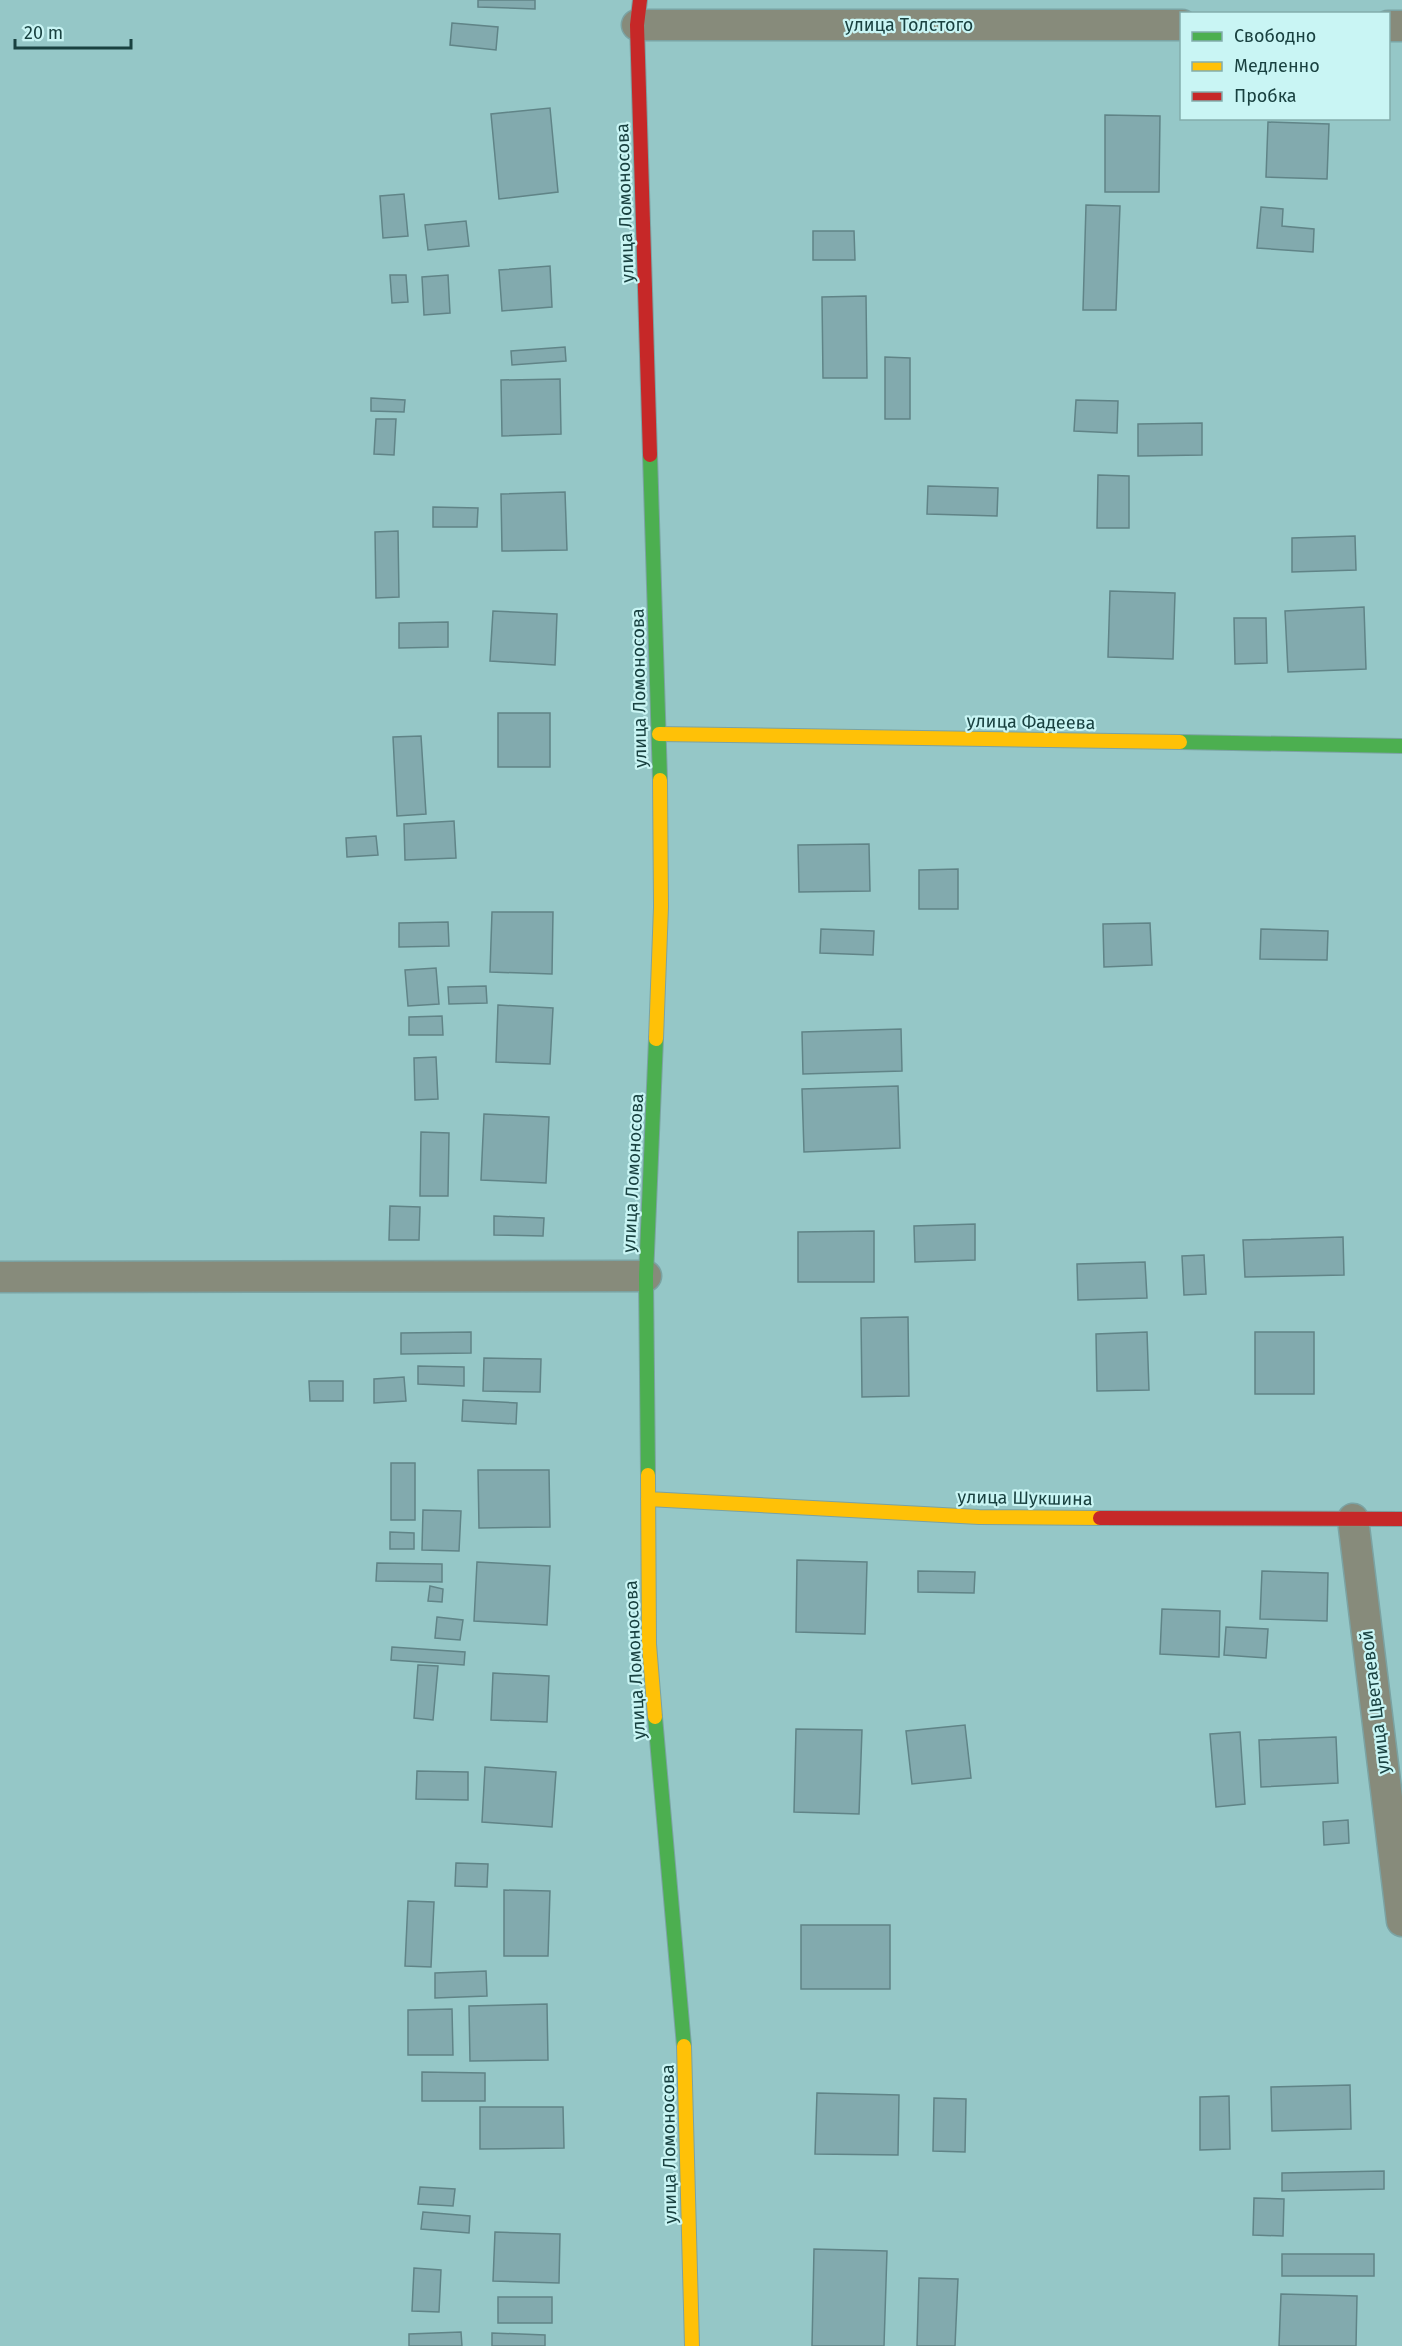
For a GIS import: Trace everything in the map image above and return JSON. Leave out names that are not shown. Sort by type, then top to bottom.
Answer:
[{"type":"street","name":"улица Толстого","points":[[638,12],[1180,26]]},
{"type":"street","name":"улица Ломоносова","points":[[638,12],[659,734],[661,907],[646,1276],[649,1644],[684,2049],[692,2346]]},
{"type":"street","name":"улица Фадеева","points":[[659,734],[1402,746]]},
{"type":"street","points":[[0,1277],[646,1276]]},
{"type":"street","name":"улица Шукшина","points":[[648,1499],[979,1517],[1402,1519]]},
{"type":"street","name":"улица Цветаевой","points":[[1353,1519],[1402,1921]]},
{"type":"building","points":[[478,0],[535,0],[535,9],[478,7]]},
{"type":"building","points":[[452,23],[498,27],[496,50],[450,45]]},
{"type":"building","points":[[550,108],[558,192],[499,199],[491,114]]},
{"type":"building","points":[[1105,115],[1160,116],[1159,192],[1105,192]]},
{"type":"building","points":[[1268,122],[1329,124],[1327,179],[1266,177]]},
{"type":"building","points":[[404,194],[408,236],[383,238],[380,196]]},
{"type":"building","points":[[1086,205],[1120,206],[1116,310],[1083,310]]},
{"type":"building","points":[[1261,207],[1283,209],[1282,226],[1314,229],[1313,252],[1257,248]]},
{"type":"building","points":[[466,221],[469,246],[428,250],[425,225]]},
{"type":"building","points":[[813,231],[854,231],[855,260],[813,260]]},
{"type":"building","points":[[550,266],[552,307],[502,311],[499,270]]},
{"type":"building","points":[[390,275],[406,275],[408,302],[392,303]]},
{"type":"building","points":[[448,275],[450,313],[424,315],[422,277]]},
{"type":"building","points":[[866,296],[867,378],[823,378],[822,297]]},
{"type":"building","points":[[565,347],[566,361],[512,365],[511,351]]},
{"type":"building","points":[[885,357],[910,358],[910,419],[885,419]]},
{"type":"building","points":[[560,379],[561,434],[502,436],[501,380]]},
{"type":"building","points":[[371,398],[405,400],[404,412],[371,411]]},
{"type":"building","points":[[1076,400],[1118,401],[1117,433],[1074,431]]},
{"type":"building","points":[[376,419],[396,419],[394,455],[374,454]]},
{"type":"building","points":[[1202,423],[1202,455],[1138,456],[1138,424]]},
{"type":"building","points":[[1098,475],[1129,476],[1129,528],[1097,528]]},
{"type":"building","points":[[928,486],[998,488],[997,516],[927,514]]},
{"type":"building","points":[[565,492],[567,550],[502,551],[501,494]]},
{"type":"building","points":[[433,507],[478,508],[477,527],[433,527]]},
{"type":"building","points":[[398,531],[399,597],[376,598],[375,532]]},
{"type":"building","points":[[1355,536],[1356,570],[1292,572],[1292,538]]},
{"type":"building","points":[[1110,591],[1175,593],[1173,659],[1108,657]]},
{"type":"building","points":[[1364,607],[1366,669],[1288,672],[1285,611]]},
{"type":"building","points":[[493,611],[557,614],[555,665],[490,661]]},
{"type":"building","points":[[1234,618],[1266,618],[1267,663],[1235,664]]},
{"type":"building","points":[[448,622],[448,647],[399,648],[399,623]]},
{"type":"building","points":[[498,713],[550,713],[550,767],[498,767]]},
{"type":"building","points":[[421,736],[426,814],[397,816],[393,737]]},
{"type":"building","points":[[454,821],[456,858],[405,860],[404,824]]},
{"type":"building","points":[[376,836],[378,855],[347,857],[346,838]]},
{"type":"building","points":[[869,844],[870,891],[799,892],[798,845]]},
{"type":"building","points":[[958,869],[958,909],[919,909],[919,870]]},
{"type":"building","points":[[492,912],[553,912],[552,974],[490,972]]},
{"type":"building","points":[[448,922],[449,946],[399,947],[399,923]]},
{"type":"building","points":[[1150,923],[1152,965],[1104,967],[1103,924]]},
{"type":"building","points":[[821,929],[874,931],[873,955],[820,953]]},
{"type":"building","points":[[1261,929],[1328,931],[1327,960],[1260,959]]},
{"type":"building","points":[[436,968],[439,1004],[408,1006],[405,970]]},
{"type":"building","points":[[486,986],[487,1003],[449,1004],[448,987]]},
{"type":"building","points":[[498,1005],[553,1008],[550,1064],[496,1062]]},
{"type":"building","points":[[442,1016],[443,1035],[409,1035],[409,1017]]},
{"type":"building","points":[[901,1029],[902,1071],[803,1074],[802,1032]]},
{"type":"building","points":[[436,1057],[438,1099],[415,1100],[414,1058]]},
{"type":"building","points":[[898,1086],[900,1148],[804,1152],[802,1089]]},
{"type":"building","points":[[484,1114],[549,1117],[546,1183],[481,1180]]},
{"type":"building","points":[[421,1132],[449,1133],[448,1196],[420,1196]]},
{"type":"building","points":[[390,1206],[420,1207],[419,1240],[389,1240]]},
{"type":"building","points":[[494,1216],[544,1218],[543,1236],[494,1235]]},
{"type":"building","points":[[975,1224],[975,1260],[915,1262],[914,1226]]},
{"type":"building","points":[[874,1231],[874,1282],[798,1282],[798,1232]]},
{"type":"building","points":[[1343,1237],[1344,1275],[1245,1277],[1243,1240]]},
{"type":"building","points":[[1204,1255],[1206,1294],[1184,1295],[1182,1256]]},
{"type":"building","points":[[1145,1262],[1147,1298],[1078,1300],[1077,1264]]},
{"type":"building","points":[[908,1317],[909,1396],[862,1397],[861,1318]]},
{"type":"building","points":[[471,1332],[471,1353],[401,1354],[401,1333]]},
{"type":"building","points":[[1147,1332],[1149,1390],[1097,1391],[1096,1334]]},
{"type":"building","points":[[1255,1332],[1314,1332],[1314,1394],[1255,1394]]},
{"type":"building","points":[[484,1358],[541,1359],[540,1392],[483,1391]]},
{"type":"building","points":[[418,1366],[464,1367],[464,1386],[418,1384]]},
{"type":"building","points":[[404,1377],[406,1401],[374,1403],[374,1379]]},
{"type":"building","points":[[309,1381],[343,1381],[343,1401],[310,1401]]},
{"type":"building","points":[[463,1400],[517,1403],[516,1424],[462,1421]]},
{"type":"building","points":[[391,1463],[415,1463],[415,1520],[391,1520]]},
{"type":"building","points":[[478,1470],[549,1470],[550,1527],[479,1528]]},
{"type":"building","points":[[423,1510],[461,1511],[459,1551],[422,1550]]},
{"type":"building","points":[[390,1532],[414,1533],[414,1549],[390,1549]]},
{"type":"building","points":[[797,1560],[867,1562],[865,1634],[796,1632]]},
{"type":"building","points":[[477,1562],[550,1566],[547,1625],[474,1621]]},
{"type":"building","points":[[377,1563],[442,1564],[442,1582],[376,1581]]},
{"type":"building","points":[[918,1571],[975,1572],[974,1593],[918,1592]]},
{"type":"building","points":[[1262,1571],[1328,1573],[1327,1621],[1260,1619]]},
{"type":"building","points":[[430,1586],[443,1589],[442,1602],[428,1601]]},
{"type":"building","points":[[1162,1609],[1220,1611],[1219,1657],[1160,1654]]},
{"type":"building","points":[[437,1617],[463,1620],[460,1640],[435,1638]]},
{"type":"building","points":[[1226,1627],[1268,1629],[1266,1658],[1224,1655]]},
{"type":"building","points":[[392,1647],[465,1652],[464,1665],[391,1660]]},
{"type":"building","points":[[418,1665],[438,1666],[433,1720],[414,1718]]},
{"type":"building","points":[[493,1673],[549,1676],[547,1722],[491,1720]]},
{"type":"building","points":[[965,1725],[971,1778],[912,1784],[906,1731]]},
{"type":"building","points":[[796,1729],[862,1730],[859,1814],[794,1812]]},
{"type":"building","points":[[1240,1732],[1245,1804],[1216,1807],[1210,1734]]},
{"type":"building","points":[[1336,1737],[1338,1783],[1261,1787],[1259,1740]]},
{"type":"building","points":[[485,1767],[556,1772],[552,1827],[482,1822]]},
{"type":"building","points":[[417,1771],[468,1772],[468,1800],[416,1799]]},
{"type":"building","points":[[1348,1820],[1349,1843],[1324,1845],[1323,1822]]},
{"type":"building","points":[[456,1863],[488,1864],[487,1887],[455,1886]]},
{"type":"building","points":[[504,1890],[550,1891],[548,1956],[504,1956]]},
{"type":"building","points":[[408,1901],[434,1902],[431,1967],[405,1966]]},
{"type":"building","points":[[801,1925],[890,1925],[890,1989],[801,1989]]},
{"type":"building","points":[[486,1971],[487,1996],[435,1998],[435,1973]]},
{"type":"building","points":[[547,2004],[548,2060],[470,2061],[469,2006]]},
{"type":"building","points":[[452,2009],[453,2055],[408,2055],[408,2010]]},
{"type":"building","points":[[422,2072],[485,2073],[485,2101],[422,2101]]},
{"type":"building","points":[[1350,2085],[1351,2129],[1272,2131],[1271,2087]]},
{"type":"building","points":[[817,2093],[899,2095],[898,2155],[815,2154]]},
{"type":"building","points":[[1229,2096],[1230,2149],[1200,2150],[1200,2097]]},
{"type":"building","points":[[934,2098],[966,2099],[965,2152],[933,2151]]},
{"type":"building","points":[[480,2107],[563,2107],[564,2148],[480,2149]]},
{"type":"building","points":[[1384,2171],[1384,2189],[1282,2191],[1282,2173]]},
{"type":"building","points":[[420,2187],[455,2189],[453,2206],[418,2204]]},
{"type":"building","points":[[1254,2198],[1284,2199],[1283,2236],[1253,2235]]},
{"type":"building","points":[[423,2212],[470,2216],[469,2233],[421,2229]]},
{"type":"building","points":[[495,2232],[560,2234],[559,2283],[493,2281]]},
{"type":"building","points":[[814,2249],[887,2251],[884,2346],[812,2346]]},
{"type":"building","points":[[1282,2254],[1374,2254],[1374,2276],[1282,2276]]},
{"type":"building","points":[[414,2268],[441,2270],[439,2312],[412,2311]]},
{"type":"building","points":[[919,2278],[958,2279],[955,2346],[917,2346]]},
{"type":"building","points":[[1281,2294],[1357,2296],[1356,2346],[1279,2346]]},
{"type":"building","points":[[498,2297],[552,2297],[552,2323],[498,2323]]},
{"type":"building","points":[[461,2332],[462,2346],[409,2346],[409,2334]]},
{"type":"building","points":[[492,2333],[545,2335],[545,2346],[492,2346]]},
{"type":"traffic: fast","points":[[650,455],[660,780]]},
{"type":"traffic: fast","points":[[1180,742],[1402,746]]},
{"type":"traffic: fast","points":[[648,1475],[646,1276],[656,1039]]},
{"type":"traffic: fast","points":[[655,1717],[684,2046]]},
{"type":"traffic: slow","points":[[659,734],[1180,742]]},
{"type":"traffic: slow","points":[[656,1039],[661,907],[660,780]]},
{"type":"traffic: slow","points":[[648,1475],[649,1644],[655,1717]]},
{"type":"traffic: slow","points":[[648,1499],[979,1517],[1100,1518]]},
{"type":"traffic: slow","points":[[684,2046],[692,2346]]},
{"type":"traffic: jam","points":[[640,0],[637,25],[650,455]]},
{"type":"traffic: jam","points":[[1100,1518],[1402,1519]]}]
